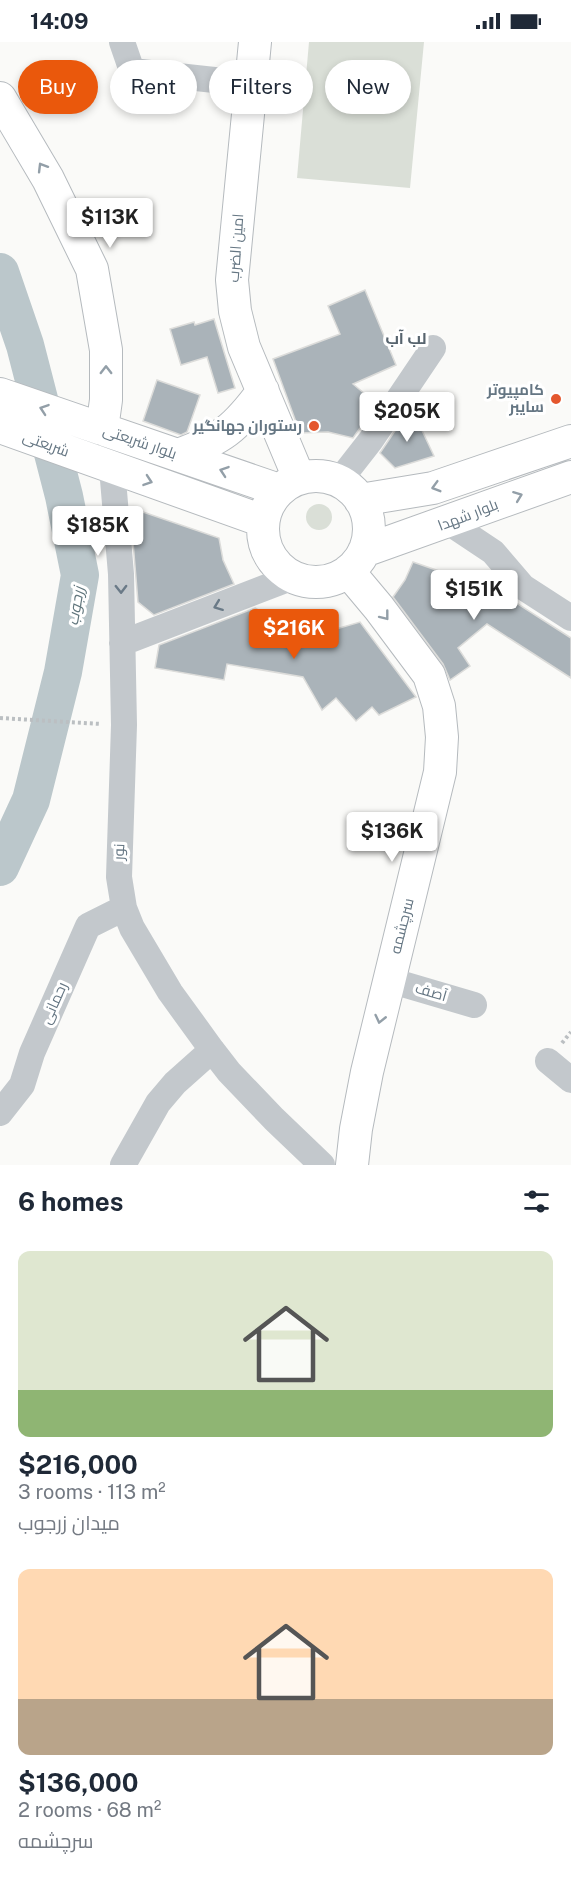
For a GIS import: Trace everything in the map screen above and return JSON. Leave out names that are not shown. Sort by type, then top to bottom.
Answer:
[{"type":"main road","name":"امین الضرب","points":[[253,60],[255,42]]},
{"type":"main road","points":[[0,98],[48,179],[92,269],[106,350],[106,400],[95,426]]},
{"type":"main road","name":"امین الضرب","points":[[248,114],[232,280],[235,311],[244,346],[263,391],[289,484]]},
{"type":"main road","points":[[178,455],[205,446],[229,430],[244,418],[263,391]]},
{"type":"main road","name":"بلوار شریعتی","points":[[0,394],[178,455],[289,484]]},
{"type":"main road","name":"شریعتی","points":[[0,427],[103,465]]},
{"type":"main road","points":[[350,490],[368,516],[369,534],[356,561],[341,576],[325,582],[309,582],[292,577],[279,567],[268,554],[263,538],[263,521],[266,509],[289,484],[319,476],[350,490],[433,488],[571,441]]},
{"type":"main road","points":[[103,465],[263,521]]},
{"type":"main road","name":"بلوار شهدا","points":[[356,561],[448,522],[571,477]]},
{"type":"main road","name":"سرچشمه","points":[[352,1165],[367,1072],[440,772],[442,737],[439,706],[429,675],[379,608],[356,561]]},
{"type":"street","points":[[123,42],[132,71],[209,79]]},
{"type":"street","points":[[350,490],[370,440],[433,348]]},
{"type":"street","name":"نور","points":[[103,465],[121,574],[124,725],[118,878],[124,908],[132,928],[170,992],[212,1050],[229,1072],[267,1112],[322,1165]]},
{"type":"street","points":[[489,507],[493,552]]},
{"type":"street","points":[[448,522],[493,552],[523,586],[571,618]]},
{"type":"street","points":[[122,643],[292,577]]},
{"type":"street","name":"رحمانی","points":[[0,1113],[22,1085],[32,1053],[88,926],[124,908]]},
{"type":"street","name":"آصف","points":[[389,980],[474,1005]]},
{"type":"street","points":[[123,1165],[158,1103],[175,1083],[212,1050]]},
{"type":"street","points":[[548,1061],[571,1080]]},
{"type":"path","points":[[0,718],[111,724]]},
{"type":"shaded area","points":[[309,42],[424,42],[410,188],[297,178],[303,114],[313,114],[313,60],[307,60]]},
{"type":"shaded area","points":[[319,504],[328,508],[332,517],[328,526],[319,530],[310,526],[306,517],[310,508]]},
{"type":"building","points":[[365,290],[396,365],[353,384],[377,404],[353,438],[328,432],[300,433],[273,359],[340,334],[328,306]]},
{"type":"building","points":[[214,319],[235,388],[218,393],[207,357],[181,365],[170,329]]},
{"type":"building","points":[[157,380],[200,395],[187,432],[181,435],[143,421]]},
{"type":"building","points":[[411,407],[434,456],[395,468],[380,453]]},
{"type":"building","points":[[143,512],[219,538],[223,560],[234,584],[154,615],[138,602],[131,518]]},
{"type":"building","points":[[413,562],[439,571],[473,607],[496,590],[571,638],[571,678],[487,624],[458,648],[470,666],[450,680],[443,664],[393,597],[405,580]]},
{"type":"building","points":[[255,608],[278,622],[307,630],[336,629],[360,622],[416,697],[379,715],[372,707],[356,721],[336,698],[322,710],[303,677],[227,664],[224,680],[155,668],[159,645]]},
{"type":"waterway","name":"زرجوب","points":[[0,272],[25,345],[64,496],[80,575],[63,672],[31,800],[0,867]]},
{"type":"place","name":"کامپیوتر سایبر","points":[[556,399]]},
{"type":"place","name":"رستوران جهانگیر","points":[[314,426]]},
{"type":"district","name":"لب آب","points":[[406,338]]}]
